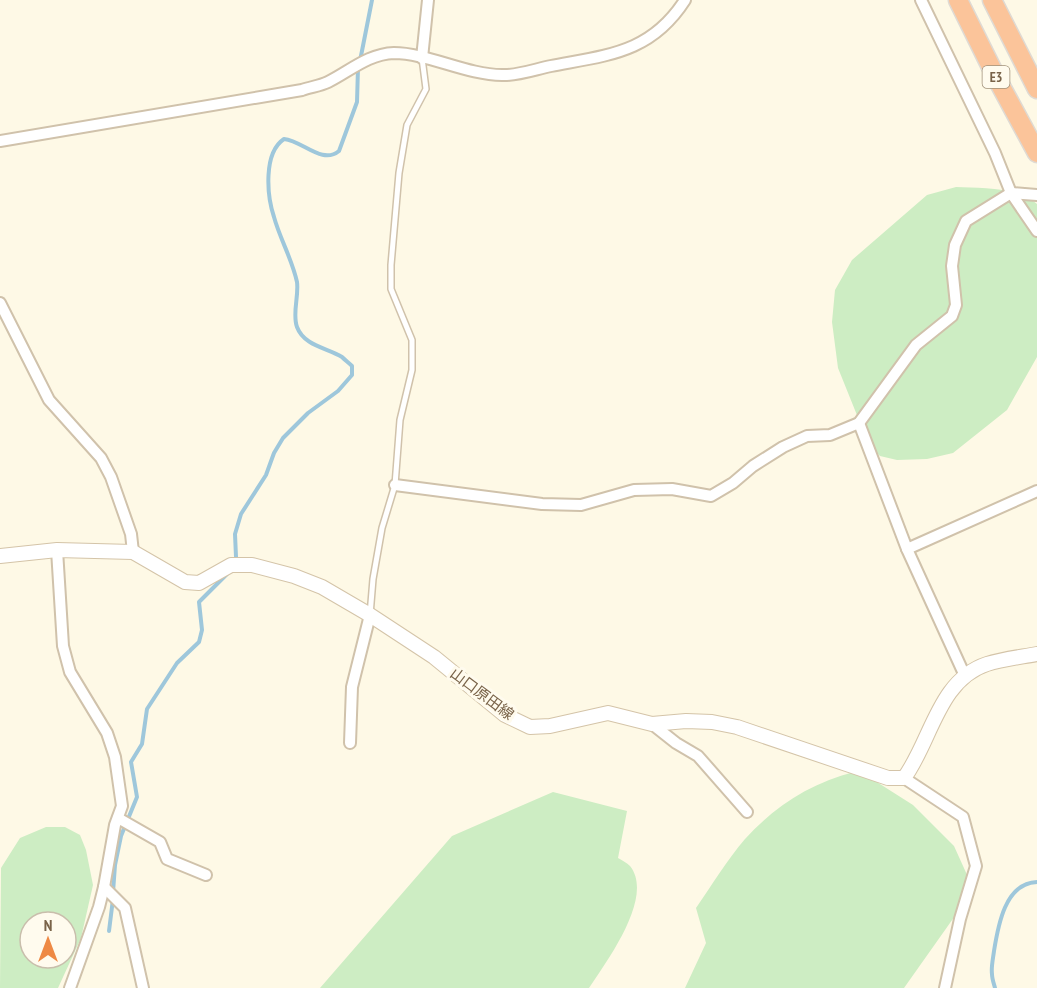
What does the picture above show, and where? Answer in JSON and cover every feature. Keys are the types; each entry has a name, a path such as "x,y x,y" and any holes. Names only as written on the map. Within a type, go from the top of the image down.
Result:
{"highway":[{"name":"E3","path":"958,0 997,80 1037,153"},
{"name":"E3","path":"993,0 1037,89"}],"main road":[{"name":"山口原田線","path":"0,556 57,550 134,552 185,582 199,583 231,565 252,565 294,576 322,587 434,657 506,715 530,726 550,726 608,713 652,724 686,721 720,724 746,730 888,778 904,778"},
{"path":"904,778 913,766 947,695 964,676 985,665 1037,654"}],"street":[{"path":"422,58 428,0"},
{"path":"0,141 302,90 327,82 369,59 394,53 503,76 604,56 634,47 651,37 675,15 685,0"},
{"path":"921,0 995,153 1011,193 1037,231"},
{"path":"395,485 542,504 581,505 634,490 672,489 711,496 783,447 807,436 830,435 858,423 916,345 952,316 956,305 952,266 955,245 966,221 1011,193 1037,195"},
{"path":"0,305 49,400 101,458 111,477 131,534 134,552"},
{"path":"858,423 907,549 964,676"},
{"path":"907,549 1037,490"},
{"path":"57,550 63,646 70,672 107,733 115,757 122,806 104,887 70,988"},
{"path":"350,743 352,687 370,615"},
{"path":"652,724 676,743 698,756 747,812"},
{"path":"904,778 963,817 976,866 960,919 945,988"},
{"path":"118,818 160,842 167,859 206,875"},
{"path":"104,887 125,908 143,988"}],"lane":[{"path":"370,615 373,579 382,528 395,485 400,420 412,370 412,340 391,289 391,265 399,173 407,125 426,89 422,58"}],"green space":[{"path":"956,187 1010,191 1029,198 1037,204 1037,357 1007,410 953,453 927,459 897,460 880,456 869,445 838,368 832,322 835,290 852,260 927,195"},
{"path":"861,772 913,805 954,846 968,877 962,906 904,988 685,988 706,943 696,908 738,847 781,806 823,782"},
{"path":"553,792 627,811 618,858 630,866 636,879 637,894 625,929 589,988 320,988 452,836"},
{"path":"46,827 65,827 80,835 86,850 93,885 78,945 78,910 18,910 18,970 66,970 58,988 0,988 1,868 20,838"}],"waterway":[{"path":"360,61 372,0"},
{"path":"234,562 236,557 235,534 241,514 266,475 274,453 283,438 308,413 338,391 352,375 352,366 342,357 311,342 300,333 297,327 295,316 297,282 272,208 268,175 273,154 284,139 319,154 333,155 339,151 357,102 358,68"},
{"path":"113,892 115,865 121,836 137,797 131,762 142,744 147,709 177,663 199,642 202,630 199,602 227,574"},
{"path":"995,988 992,963 1001,918 1010,898 1017,890 1026,884 1037,882"},
{"path":"109,931 113,899"}]}
